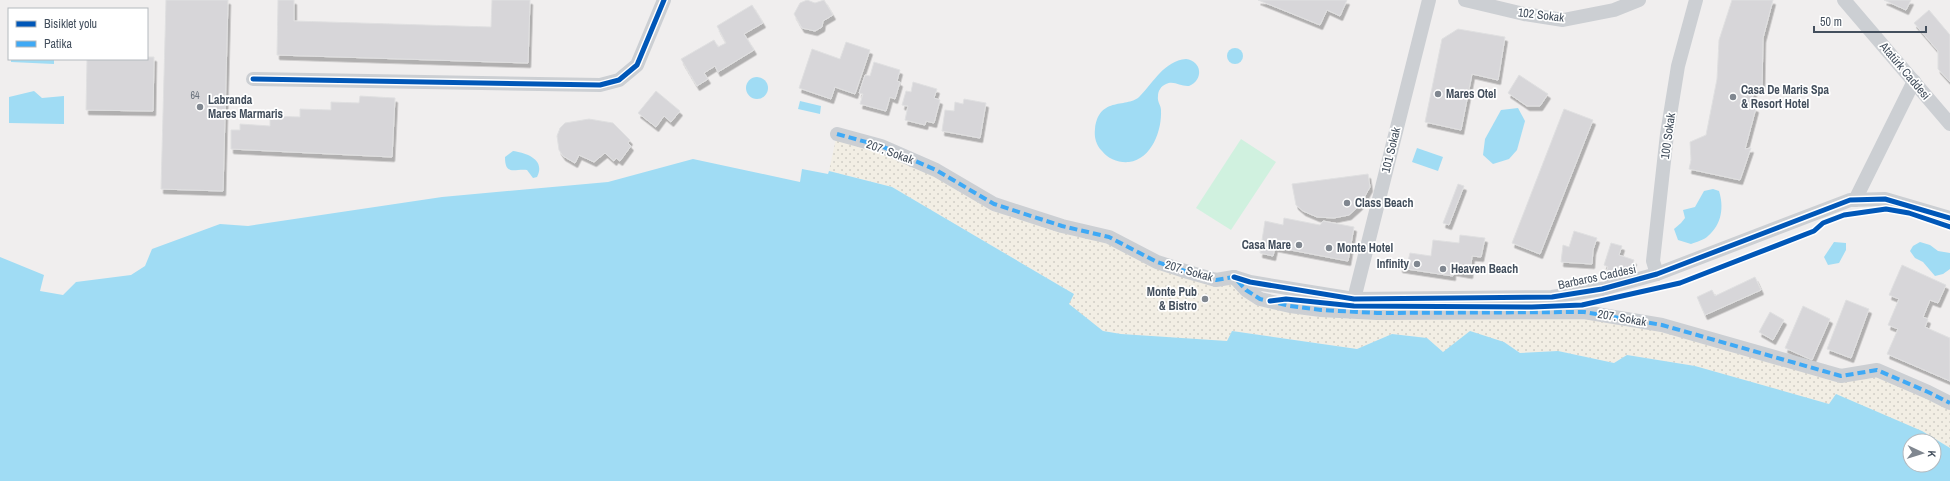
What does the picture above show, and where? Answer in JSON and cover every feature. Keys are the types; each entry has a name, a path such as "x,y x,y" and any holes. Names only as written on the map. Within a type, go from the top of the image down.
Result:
{"street":[{"path":"253,79 600,85 619,80 637,65 664,0"},
{"name":"101 Sokak","path":"1354,300 1429,0"},
{"name":"102 Sokak","path":"1465,0 1524,14 1563,20 1614,10 1639,0"},
{"name":"100 Sokak","path":"1657,274 1653,261 1667,134 1678,66 1696,0"},
{"name":"Atatürk Caddesi","path":"1847,1 1949,122"},
{"path":"1855,200 1914,81"},
{"name":"207. Sokak","path":"837,134 881,146 936,170 994,204 1062,226 1109,237 1157,262 1188,272 1216,280 1234,277 1246,290 1260,299 1290,306 1321,310 1377,313 1584,312 1662,325 1841,376 1877,370 1950,403"},
{"name":"Barbaros Caddesi","path":"1234,277 1250,282 1354,300 1552,297 1602,289 1657,274 1850,200 1884,199 1950,218"}],"sand":[{"path":"837,134 881,146 994,204 1062,226 1157,262 1234,277 1246,290 1290,306 1584,312 1841,376 1877,370 1950,403 1950,448 1942,443 1942,433 1924,433 1695,366 1627,355 1614,363 1558,351 1520,353 1504,342 1443,352 1427,338 1392,334 1357,349 1232,331 1227,342 1121,334 1103,331 1068,304 1074,294 892,187 829,171"}],"green space":[{"path":"1241,139 1276,162 1231,230 1196,208"}],"water":[{"path":"1232,48 1238,48 1243,53 1241,62 1238,64 1232,64 1227,59 1227,53"},
{"path":"1186,59 1191,60 1198,67 1199,75 1197,80 1189,86 1169,83 1160,89 1158,98 1161,110 1160,126 1154,142 1149,150 1137,160 1129,162 1118,161 1104,154 1098,146 1095,135 1098,118 1102,111 1114,105 1135,100 1165,68 1178,61"},
{"path":"11,60 54,60 54,64 11,62"},
{"path":"757,77 765,80 768,88 765,96 757,99 749,96 746,88 749,80"},
{"path":"34,91 42,98 64,96 64,124 9,123 9,97"},
{"path":"800,101 821,106 820,114 798,109"},
{"path":"1518,108 1525,121 1517,150 1509,159 1493,164 1483,155 1485,139 1501,110"},
{"path":"1417,148 1443,157 1438,171 1412,162"},
{"path":"513,151 529,155 537,161 539,171 537,177 533,178 527,170 512,170 507,167 505,157"},
{"path":"693,159 800,182 802,169 828,174 829,171 892,187 1074,294 1069,304 1103,331 1121,334 1227,341 1232,331 1357,349 1392,334 1427,338 1443,352 1470,331 1504,342 1520,353 1558,351 1614,363 1627,355 1695,366 1829,404 1836,394 1922,431 1925,433 1902,433 1902,473 1942,473 1942,443 1950,448 1950,481 0,481 0,257 44,275 40,291 63,295 76,282 131,275 145,266 152,249 220,224 248,226 442,197 608,182"},
{"path":"1713,189 1719,191 1721,197 1721,215 1713,231 1702,240 1691,244 1678,240 1674,229 1685,218 1683,210 1695,207 1704,191"},
{"path":"1834,242 1846,243 1846,250 1839,263 1828,265 1824,257"},
{"path":"1920,242 1930,245 1938,251 1950,253 1950,269 1943,274 1935,276 1923,262 1915,258 1910,251 1913,246"}],"building":[{"path":"166,0 228,0 223,191 161,189"},
{"path":"278,0 294,0 294,21 491,27 492,0 530,0 528,63 277,55"},
{"path":"807,0 815,3 824,0 833,15 823,21 822,27 815,31 802,28 794,14 800,3"},
{"path":"1258,0 1347,0 1340,16 1327,10 1320,25"},
{"name":"Casa De Maris Spa & Resort Hotel","path":"1732,0 1773,0 1763,38 1762,88 1755,88 1750,106 1756,108 1745,149 1751,148 1740,180 1689,169 1691,160 1690,142 1706,135 1717,79 1719,40"},
{"path":"1884,0 1911,0 1906,10"},
{"path":"752,5 763,23 744,34 754,50 718,72 715,66 704,73 708,79 697,86 681,59 714,40 718,47 726,43 717,26"},
{"path":"1929,10 1950,35 1950,82 1938,69 1938,51 1914,23"},
{"path":"1458,29 1505,37 1498,80 1472,74 1461,130 1425,122 1442,39"},
{"path":"846,42 870,50 855,94 835,87 831,99 799,88 812,49 840,59"},
{"path":"148,57 154,57 153,111 86,110 87,60 148,60"},
{"path":"874,62 900,70 897,81 900,82 895,99 890,97 886,111 860,104 863,94 859,93 865,75 870,76"},
{"path":"1519,75 1548,94 1540,106 1527,106 1508,93"},
{"path":"913,82 937,89 934,98 940,100 934,123 926,121 925,125 905,120 908,106 902,105 906,91 911,92"},
{"path":"656,91 680,111 671,122 664,116 656,127 638,113"},
{"path":"360,96 395,98 392,157 231,149 231,130 240,130 240,124 270,126 270,116 300,117 300,109 331,110 331,102 359,103"},
{"path":"964,99 986,103 980,138 942,131 945,110 954,111 955,102 963,104"},
{"path":"1564,109 1593,120 1540,254 1512,243"},
{"path":"589,119 613,123 630,140 628,143 631,146 620,161 616,158 614,161 605,153 594,162 579,155 575,163 563,156 559,150 557,136 560,128 565,123"},
{"path":"1368,174 1370,187 1360,205 1349,215 1334,218 1317,217 1303,211 1296,205 1292,184"},
{"path":"1458,184 1464,186 1449,225 1443,223"},
{"path":"1284,218 1320,225 1323,221 1354,227 1348,261 1275,247 1273,256 1260,253 1265,221 1283,225"},
{"path":"1574,231 1597,238 1593,250 1592,264 1561,262 1563,245 1569,247"},
{"path":"1460,235 1485,238 1481,257 1472,256 1470,274 1453,271 1453,276 1400,268 1401,260 1408,261 1410,253 1431,256 1433,240 1459,243"},
{"path":"1611,243 1622,246 1619,255 1634,260 1628,279 1618,276 1616,283 1604,279 1608,267 1604,265"},
{"path":"1902,265 1946,285 1938,303 1930,300 1923,317 1928,319 1925,327 1950,338 1950,381 1887,354 1898,329 1888,325 1899,299 1889,295"},
{"path":"1755,277 1761,290 1705,315 1697,297 1712,290 1715,296"},
{"path":"1846,300 1869,309 1851,358 1827,349"},
{"path":"1803,306 1830,319 1812,360 1785,348"},
{"path":"1770,312 1784,320 1773,340 1759,332"}],"marked path":[{"path":"837,134 881,146 936,170 994,204 1062,226 1109,237 1157,262 1188,272 1216,280 1234,277 1246,290 1260,299 1290,306 1321,310 1377,313 1584,312 1662,325 1841,376 1877,370 1950,403"}],"cycle path":[{"path":"253,79 600,85 619,80 637,65 664,0"},
{"path":"1234,277 1250,282 1354,299 1552,297 1602,289 1657,274 1850,200 1885,199 1950,218"},
{"path":"1270,301 1286,299 1354,306 1532,307 1582,305 1680,283 1814,231 1823,223 1844,215 1886,209 1909,213 1950,227"}],"place":[{"name":"Mares Otel","path":"1438,94"},
{"name":"Casa De Maris Spa & Resort Hotel","path":"1733,97"},
{"name":"Labranda Mares Marmaris","path":"200,107"},
{"name":"Class Beach","path":"1347,203"},
{"name":"Casa Mare","path":"1299,245"},
{"name":"Monte Hotel","path":"1329,248"},
{"name":"Infinity","path":"1417,264"},
{"name":"Heaven Beach","path":"1443,269"},
{"name":"Monte Pub & Bistro","path":"1205,299"}]}
